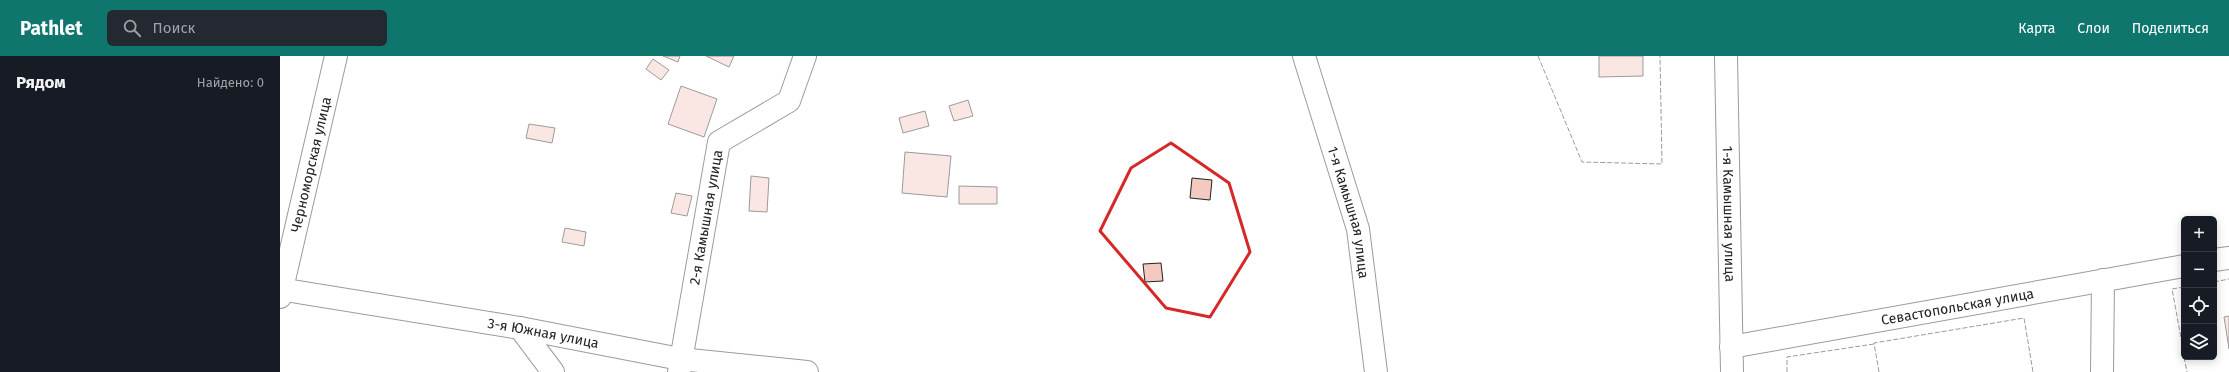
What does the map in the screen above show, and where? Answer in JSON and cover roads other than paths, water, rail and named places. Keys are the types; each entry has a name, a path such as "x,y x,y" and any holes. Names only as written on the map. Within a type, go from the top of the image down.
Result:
{"street":[{"name":"Черноморская улица","path":"280,291 336,56"},
{"name":"2-я Камышная улица","path":"680,365 720,142 789,101 805,56"},
{"name":"1-я Камышная улица","path":"1304,56 1358,229 1376,372"},
{"name":"1-я Камышная улица","path":"1726,56 1732,372"},
{"path":"2217,260 2229,258"},
{"name":"Севастопольская улица","path":"1731,347 2181,267"},
{"path":"2102,372 2103,280"},
{"name":"3-я Южная улица","path":"280,291 520,328 680,365 807,372"},
{"path":"520,328 553,372"}]}
